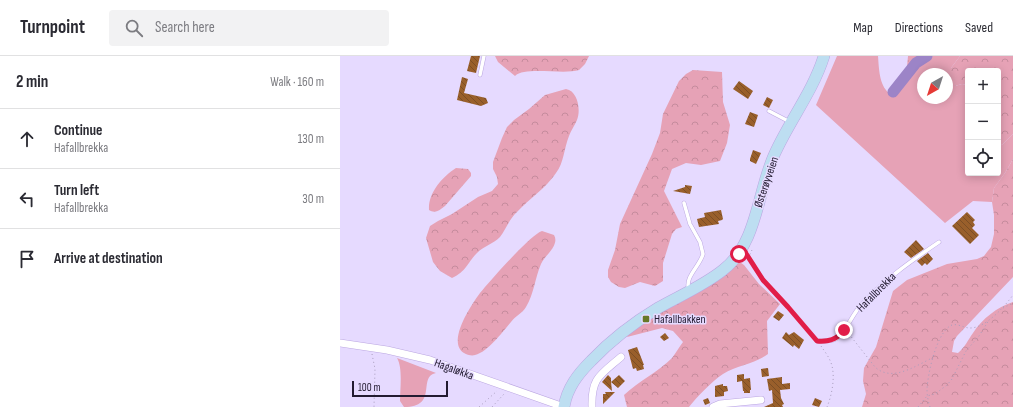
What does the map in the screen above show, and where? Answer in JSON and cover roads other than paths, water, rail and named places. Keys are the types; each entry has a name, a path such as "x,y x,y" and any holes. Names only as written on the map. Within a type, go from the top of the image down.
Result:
{"main road":[{"name":"Østerøyveien","path":"564,407 570,388 576,378 604,348 636,322 724,270 744,254 772,160 809,92 824,56"}],"street":[{"name":"Hagaløkka","path":"340,343 387,350 430,360 564,407"},
{"path":"592,407 592,392 594,385 604,372 621,358"},
{"path":"713,407 720,404 761,400"}],"lane":[{"path":"480,75 484,56"},
{"path":"769,111 792,123"},
{"path":"684,203 690,224 700,242 703,254 689,279 689,291"},
{"name":"Hafallbrekka","path":"817,341 834,340 840,336 859,307 890,276 939,242"}],"waterway":[{"path":"893,92 916,63 927,56"}],"place":[{"name":"Hafallbakken","path":"646,319"}]}
